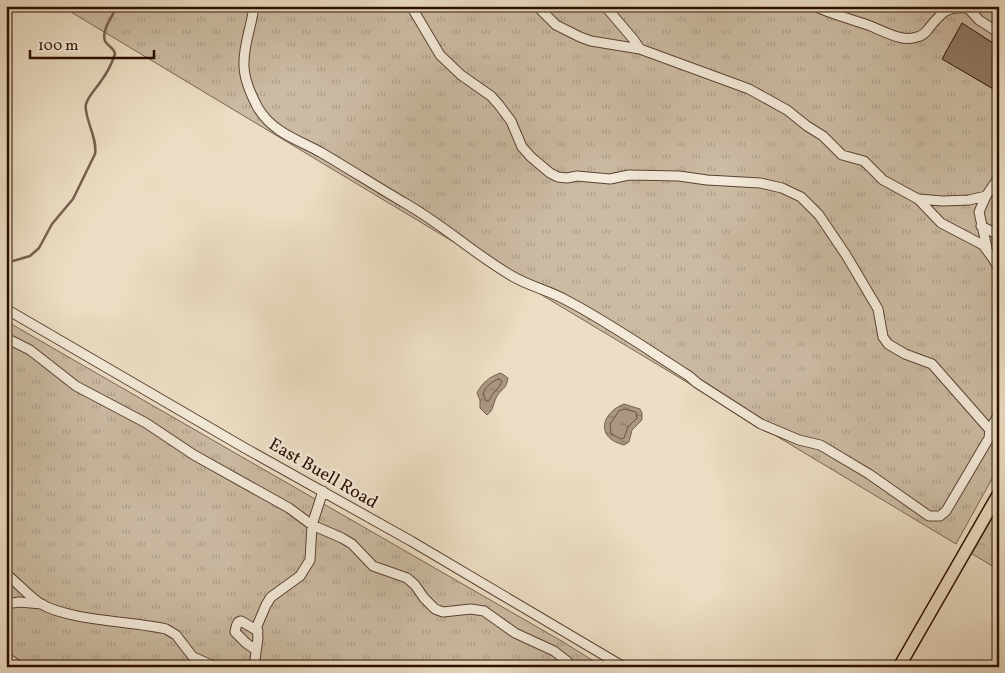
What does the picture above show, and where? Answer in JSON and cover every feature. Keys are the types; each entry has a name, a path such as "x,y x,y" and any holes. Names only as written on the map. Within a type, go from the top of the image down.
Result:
{"main road":[{"path":"899,667 999,492"}],"street":[{"path":"254,6 245,53 244,69 248,84 259,109 270,124 286,136 320,152 403,202 512,276 562,298 595,317 761,424 798,440 820,445 869,474 929,516 940,516 946,510 989,438 990,430 999,413"},
{"path":"411,6 440,55 461,75 491,96 511,121 522,147 550,173 558,177 577,176 610,179 629,175 679,176 707,180 760,183 782,188 801,197 819,215 878,309 882,337 888,344 905,354 932,364 990,430"},
{"path":"537,6 556,25 580,37 591,41 640,49 749,89 787,110 801,122 823,136 842,155 864,161 883,180 918,199 941,223 977,241 988,251"},
{"path":"605,6 640,49"},
{"path":"814,6 840,17 910,39 923,35 947,10 954,7 969,7 979,20 999,33"},
{"path":"999,177 986,196 979,212 988,251 999,269"},
{"path":"918,199 943,201 969,200 986,196"},
{"path":"981,226 999,235"},
{"name":"East Buell Road","path":"6,309 97,363 419,546 624,667"},
{"path":"6,338 30,350 76,386 146,423 194,454 289,508 312,524 348,541 372,566 398,574 411,581 424,598 439,611 475,609 484,611 515,634 554,651 567,661 570,667"},
{"path":"254,667 259,620 271,597 300,576 310,560 312,524 323,491"},
{"path":"6,574 42,604"},
{"path":"6,604 19,602 42,604 82,616 166,629 176,635 193,657 216,667"},
{"path":"256,650 235,632 237,624 241,621 258,631"},
{"path":"6,657 20,667"}],"green space":[{"path":"61,6 999,6 999,466 956,544"},
{"path":"6,321 565,643 603,667 6,667"},
{"path":"999,499 999,570 969,552"}],"water":[{"path":"501,373 508,378 507,382 487,415 480,408 480,400 477,393 487,380"},
{"path":"624,404 640,409 642,420 632,430 629,442 624,445 615,442 609,437 604,425 610,413"}],"building":[{"path":"962,23 999,47 999,84 995,90 942,59"}],"waterway":[{"path":"6,263 30,256 39,248 52,224 73,199 95,154 86,104 107,71 115,54 106,43 104,37 108,23 118,6"}]}
